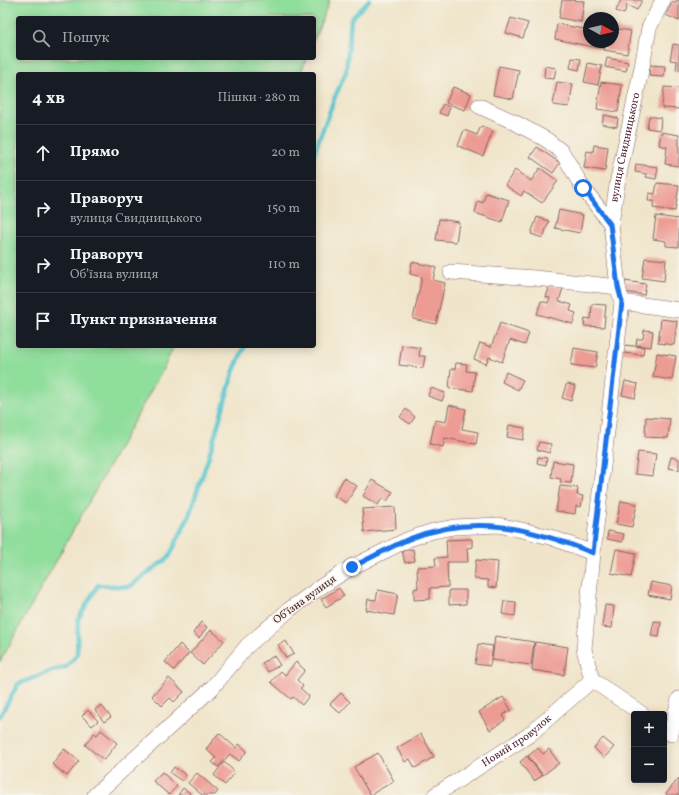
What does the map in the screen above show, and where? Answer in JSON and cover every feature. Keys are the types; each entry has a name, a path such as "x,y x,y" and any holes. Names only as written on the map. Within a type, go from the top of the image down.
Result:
{"street":[{"name":"вулиця Свидницького","path":"592,680 584,649 593,553 622,302 618,287 610,224 649,28 663,0"},
{"path":"479,106 514,122 547,140 562,152 583,188 610,224"},
{"path":"451,272 535,278 618,287"},
{"path":"622,302 679,310"},
{"name":"Обʼїзна вулиця","path":"96,795 212,688 247,646 290,609 352,567 409,539 433,531 454,527 498,525 550,537 593,553"},
{"path":"592,680 638,711"},
{"name":"Новий провулок","path":"435,795 530,735 592,680"},
{"path":"671,734 679,699"}],"green space":[{"path":"0,0 330,0 316,35 316,16 16,16 16,60 306,60 301,72 16,72 16,348 173,348 164,367 0,662"}],"building":[{"path":"562,0 584,1 581,22 559,18"},
{"path":"621,0 642,0 637,10 627,5 624,14 616,11"},
{"path":"677,0 679,0 679,21 666,15 673,1 676,3"},
{"path":"511,18 528,23 523,38 506,33"},
{"path":"557,24 583,29 583,45 555,39"},
{"path":"619,29 631,31 627,54 604,50 604,48 619,48"},
{"path":"673,44 679,45 679,71 676,70 677,61 670,60"},
{"path":"572,58 581,59 579,70 570,68"},
{"path":"607,58 628,62 626,71 605,67"},
{"path":"588,63 602,66 598,85 584,82"},
{"path":"650,65 665,66 664,77 649,76"},
{"path":"499,66 519,70 513,99 493,95"},
{"path":"545,66 556,68 554,79 544,78"},
{"path":"557,82 573,84 569,107 553,105"},
{"path":"601,82 622,85 618,112 597,109"},
{"path":"453,87 471,94 465,110 446,103"},
{"path":"664,87 679,88 679,109 662,108"},
{"path":"443,104 450,107 447,116 439,113"},
{"path":"604,115 618,118 617,127 602,124"},
{"path":"649,116 661,118 660,130 647,128"},
{"path":"481,126 493,131 483,156 458,146 464,130 477,135"},
{"path":"661,132 679,135 679,166 665,164 667,147 659,145"},
{"path":"594,145 608,147 605,171 584,168 587,151 593,152"},
{"path":"537,147 560,163 553,173 530,157"},
{"path":"636,164 658,167 656,179 646,177 647,174 635,172"},
{"path":"540,168 558,181 542,203 524,191 521,196 505,185 515,170 531,181"},
{"path":"657,183 679,185 675,211 653,208 654,201 648,201 649,193 655,194"},
{"path":"486,193 509,200 502,222 475,213 478,201 483,203"},
{"path":"559,210 583,215 580,233 555,228"},
{"path":"656,216 679,219 679,247 666,246 666,241 653,239"},
{"path":"537,217 549,221 543,238 531,234"},
{"path":"439,219 459,222 456,242 436,240"},
{"path":"645,258 666,260 664,281 642,278"},
{"path":"412,262 436,267 433,280 445,283 436,324 413,319 422,277 410,274"},
{"path":"625,281 646,284 644,295 624,292"},
{"path":"550,285 563,288 559,301 572,305 570,311 576,313 573,324 537,314 541,301 548,303 550,298 546,297"},
{"path":"592,304 606,305 604,327 584,326 585,318 591,319"},
{"path":"661,319 677,321 674,345 658,343"},
{"path":"500,323 529,333 525,345 510,340 502,362 489,357 486,364 474,359 480,343 491,347"},
{"path":"644,330 653,331 651,347 636,345 637,339 643,339"},
{"path":"402,345 420,348 419,356 425,356 423,368 399,365"},
{"path":"623,345 644,347 643,355 623,353"},
{"path":"574,348 598,352 595,368 571,365"},
{"path":"657,353 676,356 672,380 653,377"},
{"path":"456,363 467,364 466,371 475,372 473,391 449,388 451,369 455,369"},
{"path":"506,372 523,380 518,390 502,382"},
{"path":"625,381 638,384 635,398 622,395"},
{"path":"568,384 575,386 571,401 562,398 566,385"},
{"path":"431,388 445,393 442,401 428,396"},
{"path":"449,405 466,409 462,429 478,432 476,444 445,438 443,447 430,444 435,420 446,422"},
{"path":"406,409 415,417 410,424 400,417"},
{"path":"646,417 670,419 668,438 645,437"},
{"path":"509,425 525,428 523,440 507,437"},
{"path":"539,442 551,444 550,453 537,450"},
{"path":"638,452 656,454 653,476 635,474"},
{"path":"538,457 547,458 546,465 537,463"},
{"path":"671,457 679,459 679,470 668,468"},
{"path":"553,461 573,464 571,483 560,482 561,479 551,477"},
{"path":"344,478 357,486 346,503 334,496"},
{"path":"372,480 393,492 387,501 382,498 378,505 363,496"},
{"path":"560,486 578,488 577,495 583,496 581,507 576,506 575,514 556,511"},
{"path":"621,501 637,504 632,527 616,524"},
{"path":"395,507 396,529 364,532 362,509"},
{"path":"608,531 624,534 622,542 607,539"},
{"path":"472,539 472,547 467,548 468,562 447,562 448,587 430,588 430,599 414,600 414,589 418,588 417,567 436,566 435,558 447,557 446,540"},
{"path":"413,549 415,561 405,563 402,551"},
{"path":"616,549 636,553 631,577 611,573"},
{"path":"476,560 498,562 496,588 488,587 488,580 474,579"},
{"path":"651,582 672,586 670,599 648,595"},
{"path":"339,588 344,596 326,607 321,599"},
{"path":"378,590 398,594 394,615 366,610 368,599 376,600"},
{"path":"449,590 466,590 466,604 449,605"},
{"path":"504,601 516,602 515,616 502,614"},
{"path":"605,605 614,606 612,628 602,627"},
{"path":"654,621 661,622 659,637 651,636"},
{"path":"201,622 207,627 199,638 193,633"},
{"path":"211,630 224,641 203,665 190,653"},
{"path":"495,636 534,642 531,665 492,660"},
{"path":"286,641 294,654 286,658 278,645"},
{"path":"535,642 568,647 564,675 532,670"},
{"path":"180,644 189,653 174,670 165,662"},
{"path":"478,644 493,646 490,666 475,664"},
{"path":"274,656 280,665 268,672 262,663"},
{"path":"296,662 305,670 297,680 303,686 300,688 309,696 302,705 293,697 291,699 271,682 281,671 285,675"},
{"path":"169,678 184,692 174,702 170,698 162,706 152,696"},
{"path":"341,693 350,702 340,713 330,704"},
{"path":"503,697 511,710 503,715 505,720 490,730 479,712"},
{"path":"101,705 111,717 104,722 95,710"},
{"path":"88,710 98,721 92,726 82,716"},
{"path":"101,730 117,743 104,760 85,745 94,733 97,735"},
{"path":"219,733 236,748 239,744 247,751 239,761 230,754 218,767 212,762 216,758 206,749"},
{"path":"421,734 434,757 415,768 410,759 405,762 397,748"},
{"path":"603,738 614,747 604,758 594,748"},
{"path":"538,748 543,754 549,749 559,763 543,775 528,756"},
{"path":"64,749 79,761 67,776 52,764"},
{"path":"378,753 394,781 370,795 354,767"},
{"path":"527,756 542,776 534,781 520,762"},
{"path":"224,762 235,772 225,785 214,775"},
{"path":"174,767 186,775 182,781 170,773"},
{"path":"162,772 177,786 169,795 153,781"},
{"path":"197,773 218,791 215,795 202,795 188,783"},
{"path":"679,778 679,795 667,795 666,794"},
{"path":"183,788 190,793 189,795 178,795"}],"waterway":[{"path":"316,148 334,99 346,72 351,19 369,0"},
{"path":"0,716 18,684 66,667 77,655 78,619 98,585 129,587 169,557 188,518 208,459 234,370 244,348"}],"route":[{"path":"352,567 409,539 433,531 478,525 498,525 526,531 550,537 593,553 622,302 618,287 610,224 583,188"}]}
